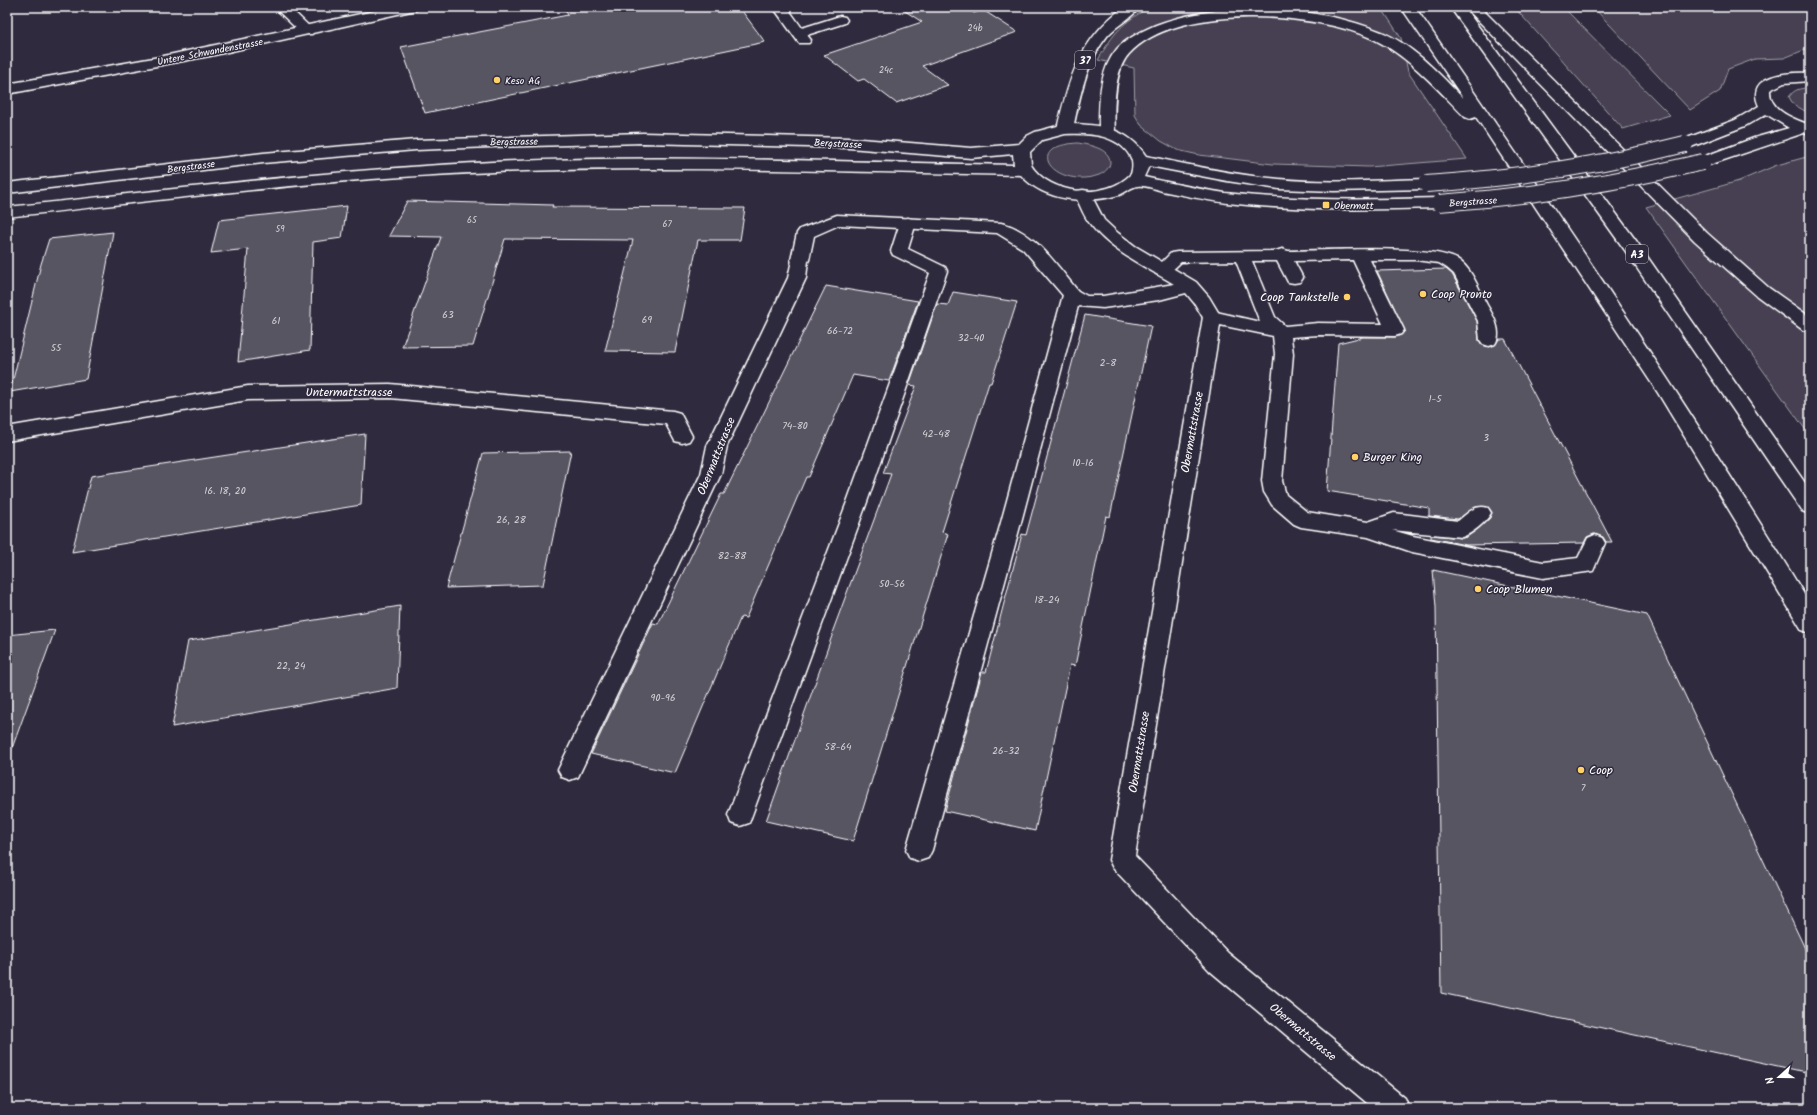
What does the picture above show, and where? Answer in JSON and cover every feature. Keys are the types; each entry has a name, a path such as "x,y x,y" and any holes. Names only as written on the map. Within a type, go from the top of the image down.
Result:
{"main road":[{"name":"Untere Schwandenstrasse","path":"7,89 307,31 411,7"},
{"name":"37","path":"1065,129 1077,80 1087,54 1103,30 1133,7"},
{"path":"1408,7 1504,146 1619,319 1705,453 1810,624"},
{"name":"A3","path":"1457,7 1631,246 1810,506"},
{"path":"1472,7 1701,238 1763,292 1810,326"},
{"path":"1107,133 1106,106 1114,68 1123,50 1135,39 1160,24 1186,15 1214,9 1258,8 1296,11 1334,19 1366,30 1390,42 1418,63 1504,146"},
{"path":"1768,107 1763,99 1762,91 1767,85 1776,80 1788,77 1810,78"},
{"name":"Bergstrasse","path":"1141,160 1235,179 1280,184 1335,186 1426,184 1508,179 1563,172 1631,158 1685,144 1740,123 1768,107 1789,122 1807,129"},
{"path":"1065,129 1093,130 1107,133 1130,145 1141,160 1140,171 1134,180 1122,189 1103,194 1083,195 1064,193 1046,188 1033,180 1024,170 1020,159 1023,148 1033,139 1047,133 1065,129"},
{"name":"Bergstrasse","path":"1134,180 1237,199 1279,202 1364,205 1486,200 1560,192 1635,178 1703,162 1760,141 1807,129"},
{"name":"Bergstrasse","path":"7,188 263,158 416,145 491,142 643,138 775,140 971,153 1023,148"},
{"name":"Bergstrasse","path":"7,212 323,178 492,167 620,163 1024,170"},
{"path":"1083,195 1097,222 1112,237 1162,270 1190,286 1203,301 1212,317"},
{"name":"Obermattstrasse","path":"800,260 806,233 837,220 1001,228 1029,245 1072,296"},
{"path":"1072,296 1083,302 1102,302 1159,294 1190,286"},
{"name":"Untermattstrasse","path":"7,434 248,393 390,391 673,418 682,436"}],"lane":[{"path":"281,7 307,31"},
{"path":"780,7 801,36 840,20"},
{"path":"740,816 857,502 939,271 899,251 908,223"},
{"path":"1162,270 1177,257 1282,254 1428,256 1443,259 1453,264 1461,272 1487,321 1489,340"},
{"path":"1282,254 1294,278"},
{"path":"1212,317 1232,323 1281,332 1316,324 1395,330 1359,255"},
{"path":"1242,256 1267,320 1281,332 1284,354 1272,481 1274,492 1288,510 1301,519 1369,530 1412,544 1543,570 1586,565 1595,543"},
{"name":"Obermattstrasse","path":"570,770 711,474 717,446 797,278 800,260"},
{"path":"919,850 1010,526 1072,296"},
{"name":"Obermattstrasse","path":"1212,317 1122,860 1219,962 1395,1108"},
{"path":"1369,530 1394,521 1432,527 1462,529 1481,512"}],"shaded area":[{"path":"1150,7 1381,7 1401,38 1408,72 1467,159 1369,167 1273,164 1199,155 1177,150 1161,141 1141,125 1135,115 1134,68 1098,60 1114,35 1125,23"},
{"path":"1514,7 1563,7 1670,115 1623,129"},
{"path":"1593,7 1810,7 1810,42 1804,50 1784,58 1755,59 1728,69 1720,91 1690,110"},
{"path":"1804,88 1810,88 1810,114 1793,104 1789,97 1793,92"},
{"path":"1078,143 1098,148 1106,153 1110,162 1109,166 1103,173 1084,178 1070,177 1058,172 1051,166 1048,158 1050,151 1060,146"},
{"path":"1810,156 1810,436 1646,207 1739,181 1777,165"}],"building":[{"name":"Keso AG","path":"564,7 739,7 765,42 425,113 401,47 568,15"},
{"path":"899,7 966,7 974,13 983,10 1017,32 922,66 948,85 896,103 864,79 858,81 824,55 922,22"},
{"path":"407,201 553,205 552,207 745,208 740,240 698,240 675,352 605,351 633,240 505,239 473,346 402,347 441,237 389,236"},
{"path":"347,206 342,238 313,242 310,350 238,362 248,249 211,253 219,220"},
{"path":"113,232 86,379 10,392 41,264 49,239"},
{"path":"1446,269 1452,274 1477,321 1479,340 1482,345 1489,347 1495,345 1499,339 1505,339 1612,542 1606,542 1603,537 1594,534 1587,537 1584,543 1466,545 1431,538 1431,535 1462,538 1467,537 1490,518 1492,512 1488,507 1475,507 1458,519 1429,516 1429,508 1327,491 1338,343 1363,337 1395,337 1401,335 1405,331 1377,271"},
{"path":"826,286 918,301 889,381 853,375 809,477 806,477 746,618 741,617 675,773 591,754 653,623 658,624 721,494 724,494"},
{"path":"953,292 1017,302 991,383 989,383 942,532 948,534 853,841 766,821 832,633 891,474 883,473 916,386 909,385 937,304 948,305"},
{"path":"1085,315 1151,326 1110,517 1106,516 1075,666 1070,665 1035,831 945,811 982,672 986,672 1022,534 1026,535"},
{"path":"365,434 361,505 72,552 91,476"},
{"path":"571,451 543,585 446,588 483,453"},
{"path":"1433,570 1647,615 1810,959 1810,1073 1441,993 1436,607"},
{"path":"400,606 397,688 172,727 188,641"},
{"path":"55,630 11,751 7,751 7,635"}],"place":[{"name":"Keso AG","path":"497,80"},
{"name":"Obermatt","path":"1326,205"},
{"name":"Coop Pronto","path":"1423,294"},
{"name":"Coop Tankstelle","path":"1347,297"},
{"name":"Burger King","path":"1355,457"},
{"name":"Coop Blumen","path":"1478,589"},
{"name":"Coop","path":"1581,770"}]}
